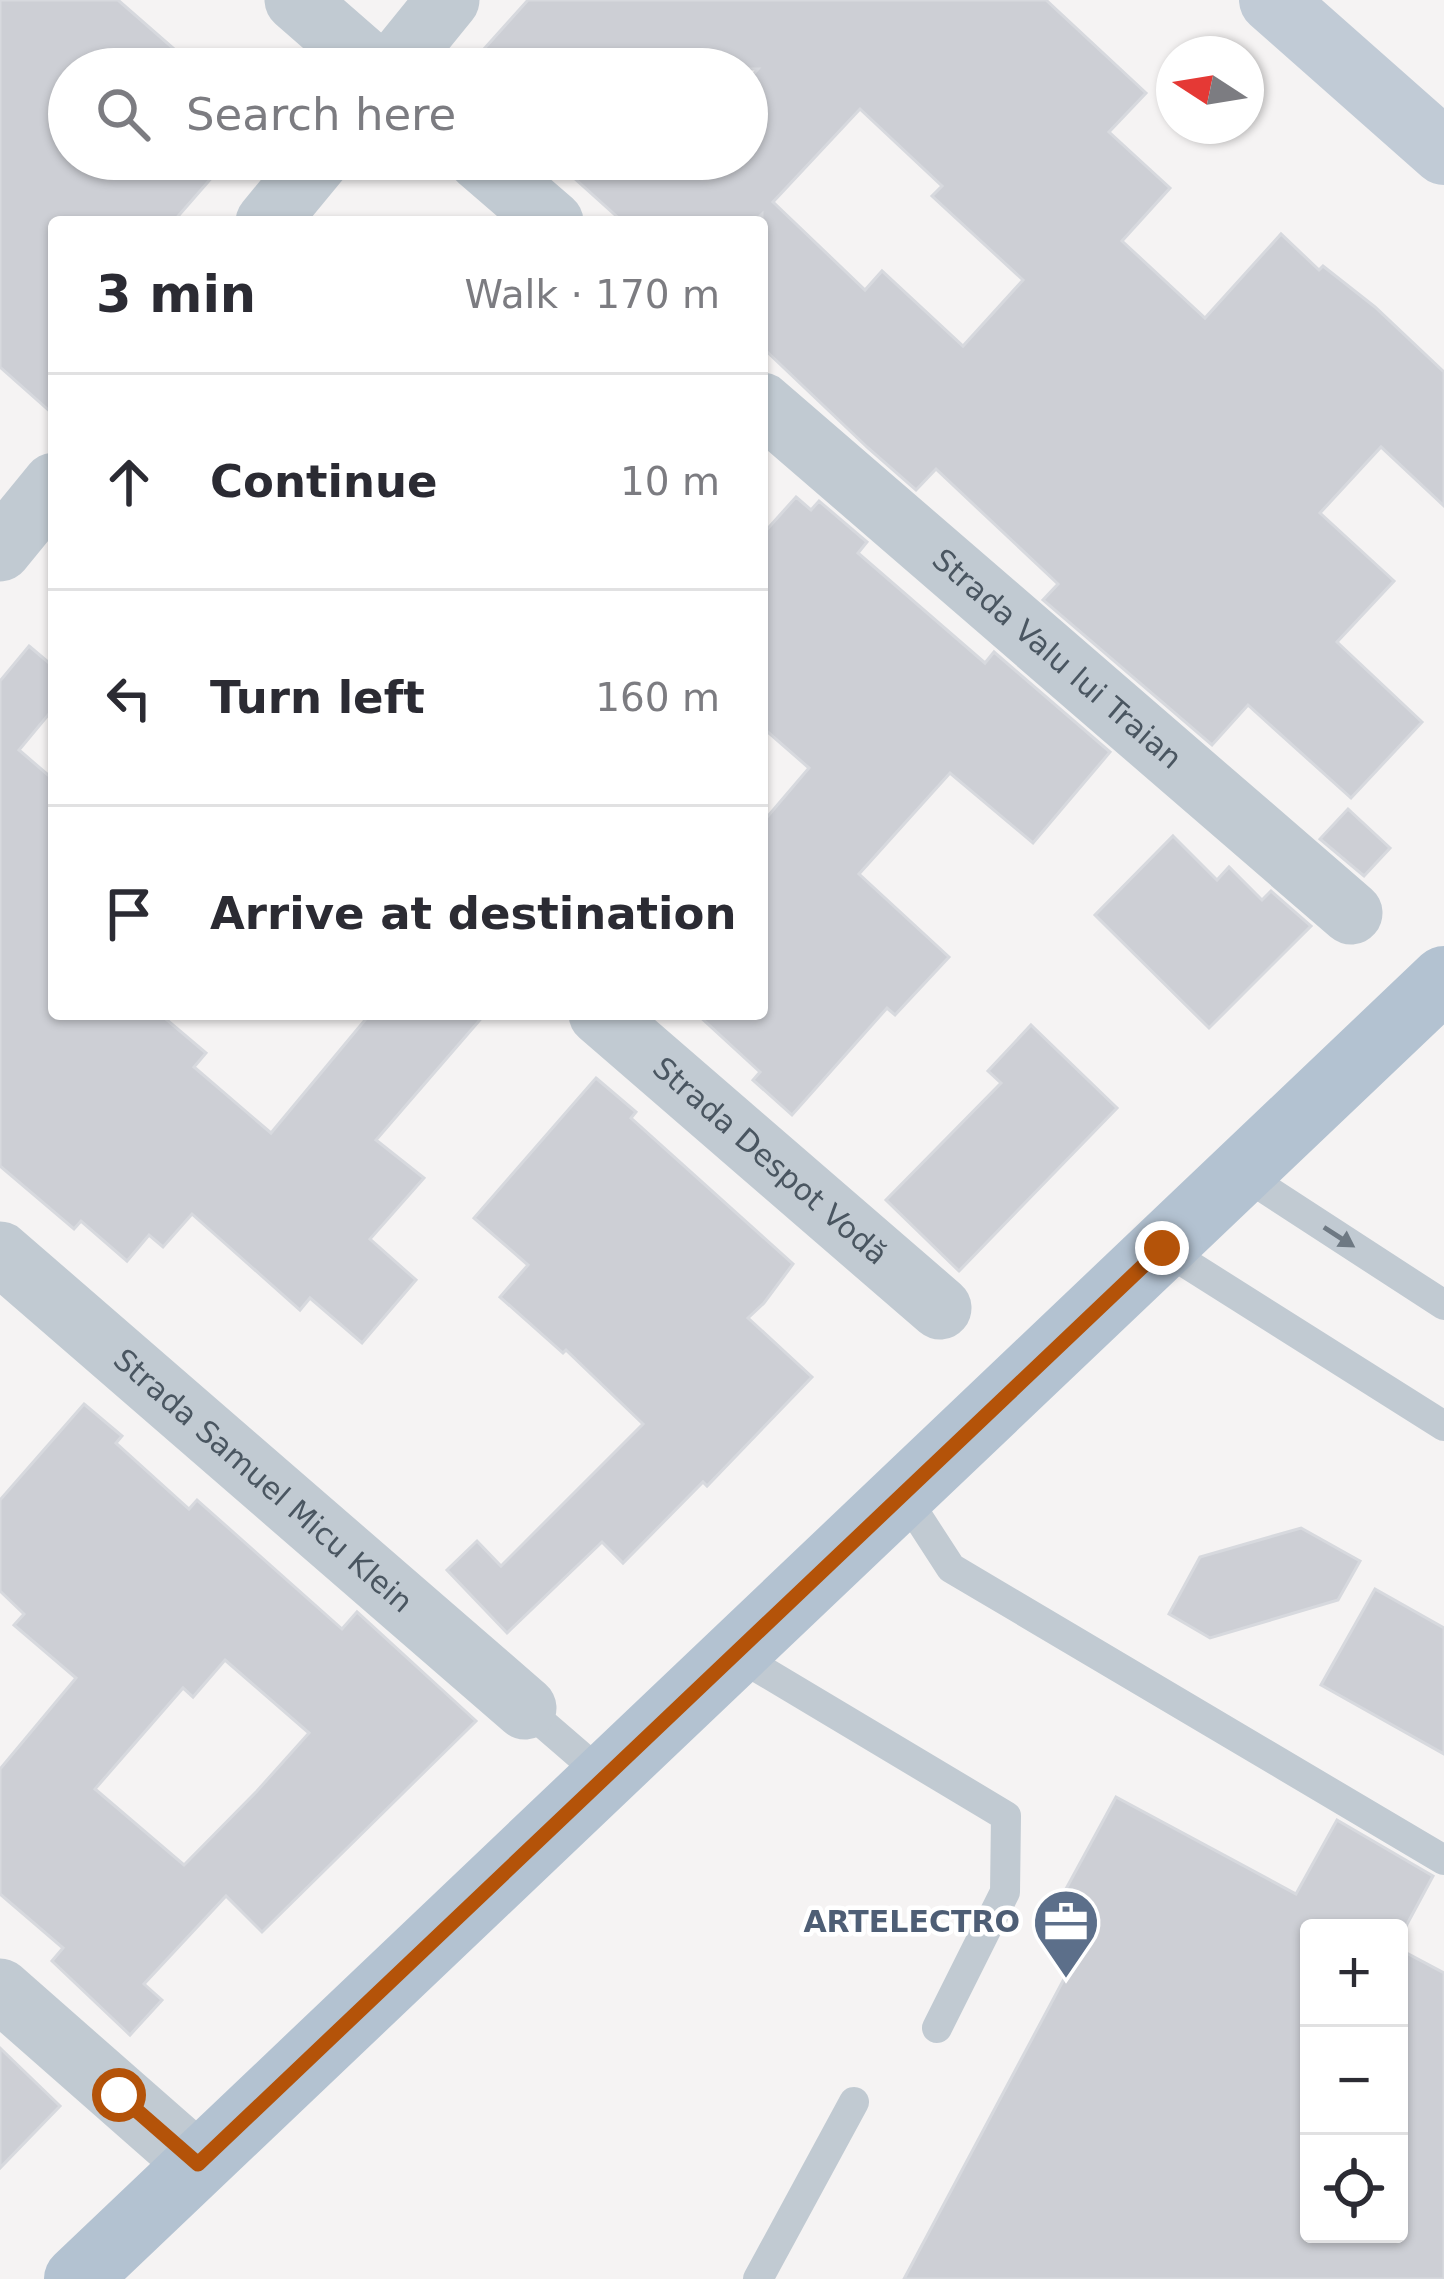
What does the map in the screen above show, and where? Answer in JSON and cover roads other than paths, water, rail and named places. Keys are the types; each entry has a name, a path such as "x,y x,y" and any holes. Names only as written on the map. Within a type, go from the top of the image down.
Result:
{"main road":[{"path":"1272,0 1444,152"},
{"path":"77,2279 1444,979"}],"street":[{"path":"296,0 351,48"},
{"path":"409,48 448,0"},
{"path":"272,216 302,180"},
{"path":"503,180 545,216"},
{"name":"Strada Valu lui Traian","path":"768,409 1351,914"},
{"name":"Strada Despot Vodă","path":"607,1020 940,1308"},
{"name":"Strada Samuel Micu Klein","path":"0,1253 525,1708"},
{"path":"0,1990 198,2164"}],"lane":[{"path":"1240,1173 1444,1305"},
{"path":"1162,1248 1444,1426"},
{"path":"903,1494 951,1568 1444,1860"},
{"path":"735,1654 1006,1816 1005,1892 937,2028"},
{"path":"525,1708 605,1778"},
{"path":"758,2279 854,2102"}],"place":[{"name":"ARTELECTRO","path":"1066,1981"}]}
